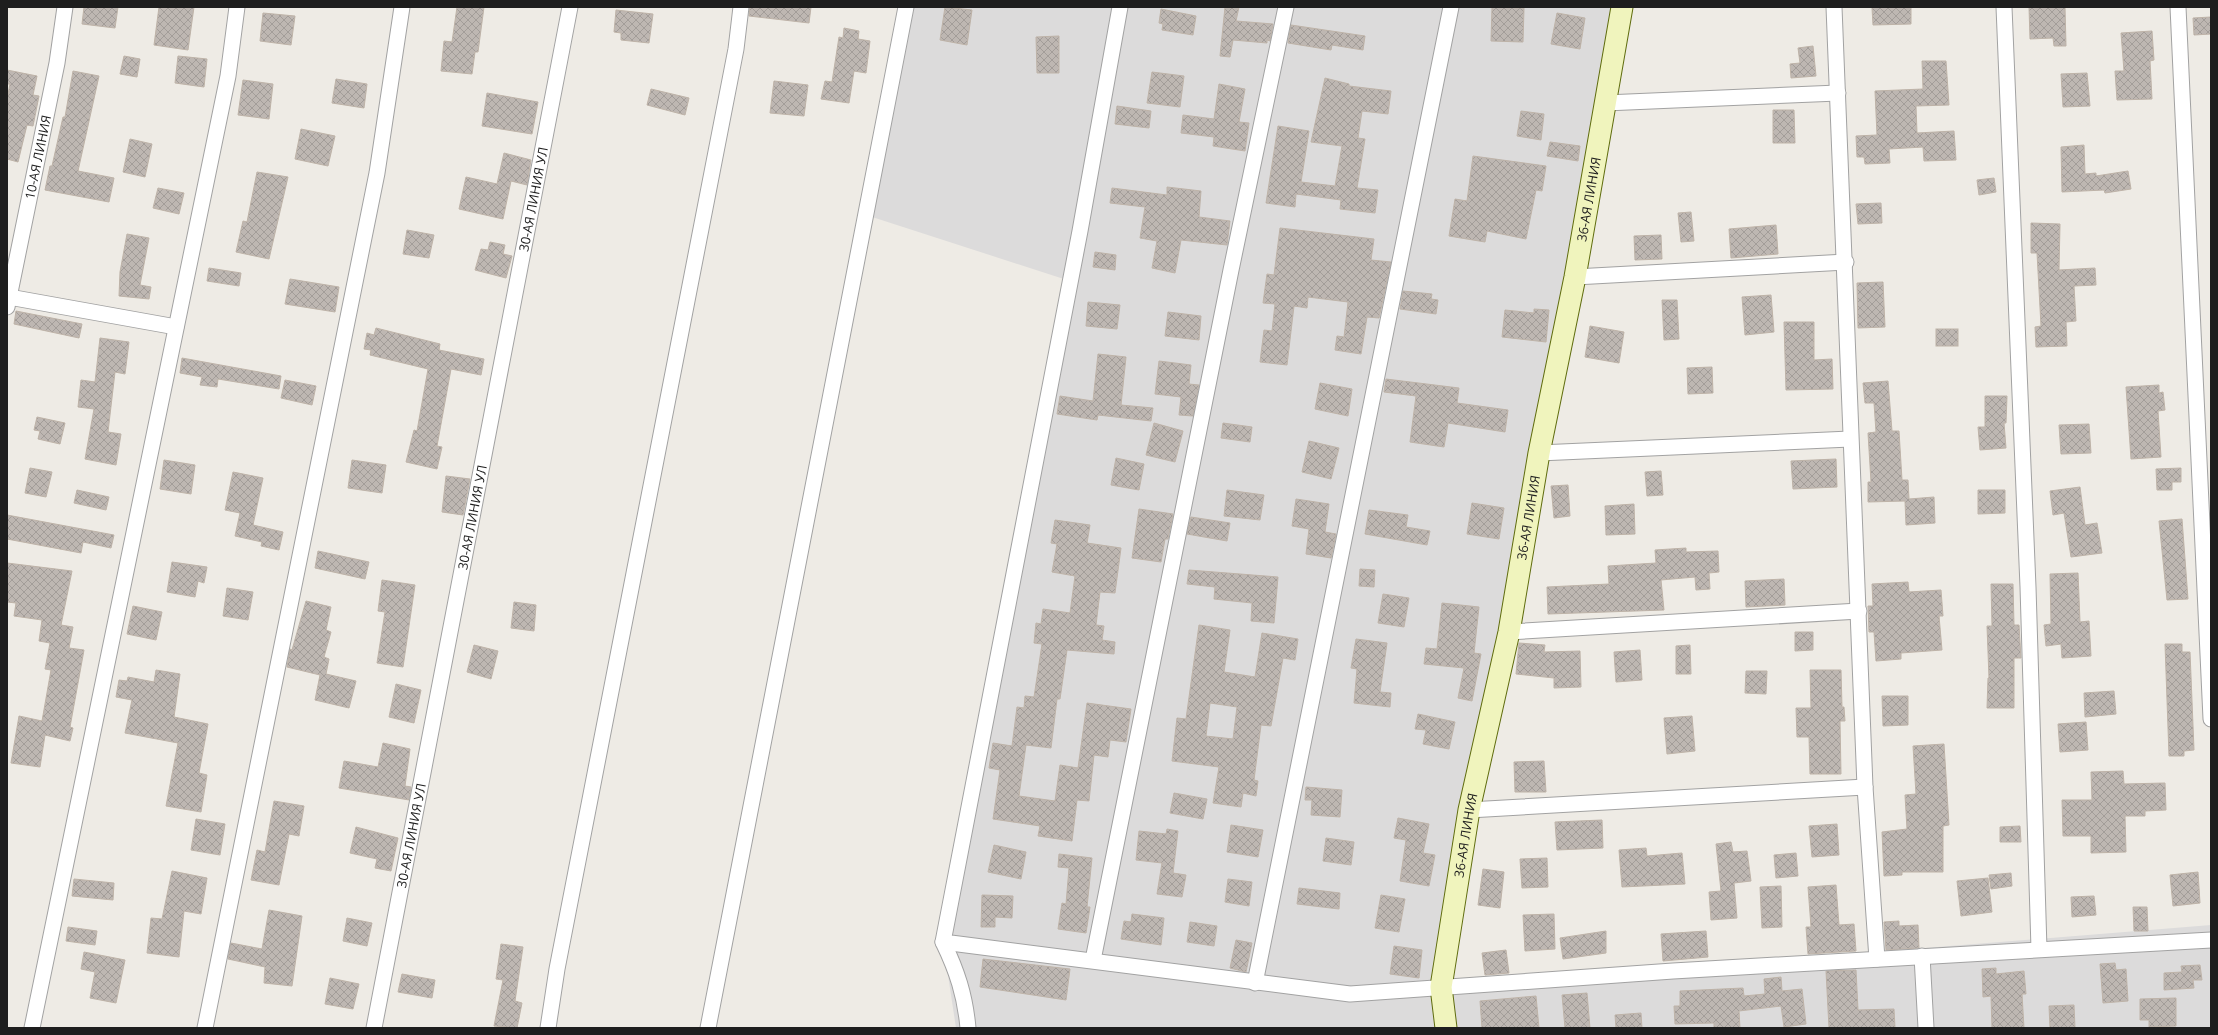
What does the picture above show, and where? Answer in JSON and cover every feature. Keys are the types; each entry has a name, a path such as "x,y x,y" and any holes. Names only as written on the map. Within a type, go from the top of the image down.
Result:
{"street":[{"name":"10-АЯ ЛИНИЯ","path":"8,302 57,63 65,7"},
{"path":"32,1028 228,76 237,7"},
{"path":"204,1028 377,173 402,7"},
{"name":"30-АЯ ЛИНИЯ УЛ","path":"374,1028 570,7"},
{"path":"548,1028 557,969 736,49 741,7"},
{"path":"708,1028 906,7"},
{"path":"968,1028 966,1001 955,967 942,942 1080,231 1120,7"},
{"path":"1093,960 1229,277 1286,7"},
{"path":"1255,983 1451,7"},
{"name":"36-АЯ ЛИНИЯ","path":"1446,1028 1441,987 1469,810 1509,632 1539,452 1575,277 1622,7"},
{"path":"1834,7 1846,262 1850,439 1859,611 1865,787 1877,959"},
{"path":"2004,7 2028,595 2039,949"},
{"path":"2178,7 2211,719"},
{"path":"1605,103 1838,93"},
{"path":"1575,277 1846,262"},
{"path":"8,302 176,327"},
{"path":"1539,452 1850,439"},
{"path":"1509,632 1859,611"},
{"path":"1469,810 1865,787"},
{"path":"942,942 1093,960 1255,983 1350,994 1922,956 2211,940"},
{"path":"1922,956 1926,1028"}],"shaded area":[{"path":"906,7 1615,7 1441,987 2211,925 2211,1028 956,1028 943,942 1070,281 866,215"}],"building":[{"path":"84,7 118,7 115,28 82,24"},
{"path":"159,7 194,7 188,50 154,45"},
{"path":"457,7 484,7 478,52 475,52 472,74 441,71 444,41 452,42"},
{"path":"750,7 811,7 809,23 749,16"},
{"path":"945,7 972,10 967,45 940,40"},
{"path":"1225,7 1239,7 1236,21 1273,24 1270,41 1267,40 1267,43 1233,40 1230,57 1220,56"},
{"path":"1492,7 1524,8 1523,42 1491,41"},
{"path":"1911,7 1911,24 1873,25 1872,8"},
{"path":"2029,7 2065,7 2066,46 2054,46 2053,38 2030,39"},
{"path":"1161,9 1196,16 1193,35 1162,30 1163,24 1159,23"},
{"path":"616,10 653,14 649,43 621,40 621,33 614,32"},
{"path":"263,13 295,16 291,45 260,41"},
{"path":"1557,13 1585,18 1580,49 1551,44"},
{"path":"2211,17 2211,34 2194,35 2193,18"},
{"path":"1291,25 1365,36 1363,50 1332,45 1331,50 1288,43"},
{"path":"844,28 859,31 858,39 870,41 866,73 854,71 849,103 821,99 825,81 832,82 839,37 843,38"},
{"path":"2152,31 2154,60 2150,61 2152,99 2117,100 2115,71 2124,71 2121,33"},
{"path":"1059,36 1059,73 1037,73 1036,37"},
{"path":"1813,46 1816,76 1791,78 1790,64 1800,63 1798,48"},
{"path":"124,56 140,59 137,77 120,74"},
{"path":"178,56 207,59 204,87 175,83"},
{"path":"1922,61 1946,61 1949,105 1916,106 1917,133 1954,131 1956,160 1924,161 1923,147 1889,149 1890,163 1865,164 1864,157 1857,157 1856,136 1877,135 1875,91 1923,89"},
{"path":"7,70 37,76 33,95 39,96 33,126 27,125 18,162 7,159 7,99 10,84 7,84"},
{"path":"73,71 99,76 78,171 114,178 109,202 45,190 63,117 65,117"},
{"path":"1152,72 1184,76 1180,107 1147,103"},
{"path":"2087,73 2090,106 2063,107 2061,74"},
{"path":"1325,78 1349,84 1349,86 1391,91 1388,114 1362,111 1358,138 1365,139 1357,188 1378,190 1375,213 1340,209 1341,200 1296,194 1295,207 1266,203 1278,126 1309,131 1301,182 1335,186 1342,146 1311,142"},
{"path":"336,79 367,84 364,108 332,103"},
{"path":"243,80 273,84 269,119 238,115"},
{"path":"774,81 808,85 804,116 770,113"},
{"path":"1219,84 1245,89 1239,122 1249,123 1245,151 1213,146 1214,137 1181,133 1183,115 1214,119"},
{"path":"651,89 689,98 685,115 647,105"},
{"path":"487,93 538,102 532,134 482,126"},
{"path":"1117,106 1151,111 1149,128 1115,124"},
{"path":"1773,110 1794,110 1795,143 1773,143"},
{"path":"1521,111 1544,114 1541,140 1517,136"},
{"path":"301,129 335,136 328,166 295,159"},
{"path":"130,139 152,144 145,177 123,172"},
{"path":"1550,142 1580,146 1578,161 1547,156"},
{"path":"2084,145 2085,174 2096,173 2096,176 2128,171 2131,189 2105,193 2104,190 2062,192 2061,147"},
{"path":"504,153 531,160 527,185 511,181 503,219 459,209 466,177 497,184"},
{"path":"1473,156 1546,166 1542,191 1536,190 1526,239 1487,231 1485,242 1449,236 1455,199 1467,201"},
{"path":"257,172 288,177 269,259 236,252 243,221 247,222"},
{"path":"1994,178 1996,192 1979,195 1977,180"},
{"path":"1167,187 1201,191 1199,217 1230,221 1227,245 1181,240 1175,273 1152,268 1157,241 1140,238 1145,207 1110,203 1112,188 1167,195"},
{"path":"158,188 184,193 179,214 153,208"},
{"path":"1881,203 1882,223 1858,224 1856,204"},
{"path":"1691,212 1694,241 1681,242 1678,213"},
{"path":"2031,223 2060,224 2059,270 2095,268 2096,285 2074,286 2076,321 2066,322 2067,346 2036,347 2035,327 2041,326 2037,253 2031,253"},
{"path":"1776,225 1778,254 1731,258 1729,229"},
{"path":"1280,228 1374,239 1371,260 1391,262 1379,318 1367,317 1361,354 1335,350 1337,336 1344,337 1348,302 1308,297 1307,308 1294,306 1287,365 1260,362 1264,330 1272,331 1275,304 1263,303 1267,274 1274,275"},
{"path":"407,230 434,235 429,258 403,254"},
{"path":"127,234 149,238 140,285 151,287 149,299 119,296 120,272"},
{"path":"1661,235 1662,259 1635,260 1634,236"},
{"path":"490,242 505,245 503,254 512,256 506,278 475,270 481,249 488,250"},
{"path":"1095,252 1116,255 1115,270 1093,267"},
{"path":"209,268 241,273 239,286 207,281"},
{"path":"290,279 339,287 335,312 285,304"},
{"path":"1883,282 1885,327 1858,328 1857,283"},
{"path":"1403,291 1432,294 1431,299 1438,300 1436,314 1400,309"},
{"path":"1771,295 1774,332 1745,335 1742,297"},
{"path":"1662,300 1677,300 1679,339 1664,340"},
{"path":"1088,302 1120,305 1117,329 1086,326"},
{"path":"1534,309 1549,310 1546,342 1502,337 1505,310 1534,313"},
{"path":"16,311 82,324 79,338 14,324"},
{"path":"1168,312 1201,316 1199,340 1165,336"},
{"path":"1784,322 1814,322 1814,360 1832,359 1833,389 1786,390"},
{"path":"1590,326 1624,332 1619,363 1585,357"},
{"path":"376,328 440,344 439,350 484,359 481,375 451,369 437,446 442,447 437,469 406,462 414,430 417,431 428,369 370,355 371,350 364,349 367,333 374,335"},
{"path":"1936,329 1958,329 1958,346 1936,346"},
{"path":"100,338 129,342 125,374 115,372 108,432 121,434 116,465 85,459 94,409 78,407 81,380 95,382"},
{"path":"1098,354 1126,357 1121,405 1153,408 1151,421 1098,415 1097,420 1057,414 1060,396 1093,401"},
{"path":"182,358 281,376 279,389 218,379 217,387 200,385 202,377 180,373"},
{"path":"1159,361 1191,365 1189,384 1199,385 1193,416 1179,415 1181,397 1155,394"},
{"path":"1712,367 1713,393 1688,394 1687,368"},
{"path":"1386,379 1459,388 1457,403 1508,410 1505,432 1448,423 1444,447 1410,442 1416,396 1384,392"},
{"path":"285,380 316,386 312,405 281,398"},
{"path":"1888,381 1892,431 1899,431 1902,480 1908,480 1909,499 1934,497 1935,523 1906,525 1905,501 1868,502 1868,482 1871,482 1868,433 1876,432 1874,403 1865,403 1863,383"},
{"path":"1320,383 1352,389 1348,416 1315,409"},
{"path":"2159,385 2159,393 2163,392 2165,410 2158,411 2161,457 2131,459 2126,387"},
{"path":"1985,396 2007,396 2006,423 2004,423 2006,448 1980,450 1978,427 1985,427"},
{"path":"37,417 65,423 60,444 38,439 40,431 34,430"},
{"path":"1154,423 1183,431 1175,462 1146,455"},
{"path":"1223,423 1252,427 1250,442 1221,438"},
{"path":"2089,424 2091,453 2061,454 2059,425"},
{"path":"1309,441 1339,448 1331,479 1302,472"},
{"path":"1116,458 1144,464 1139,490 1111,485"},
{"path":"1836,459 1837,487 1793,489 1791,461"},
{"path":"164,460 195,465 191,494 160,489"},
{"path":"352,460 386,465 382,493 348,488"},
{"path":"30,468 52,472 46,497 25,493"},
{"path":"2181,468 2181,482 2172,482 2172,490 2157,490 2156,469"},
{"path":"1661,471 1663,495 1647,496 1645,472"},
{"path":"233,472 263,478 253,525 283,532 279,550 261,546 262,542 235,536 240,513 225,510"},
{"path":"446,476 470,479 463,515 442,512"},
{"path":"1568,485 1570,516 1554,518 1551,486"},
{"path":"2080,487 2085,525 2097,523 2102,553 2071,557 2064,513 2053,515 2050,491"},
{"path":"77,490 109,497 106,510 74,503"},
{"path":"1227,490 1264,495 1260,520 1224,516"},
{"path":"1978,490 2005,490 2005,513 1978,514"},
{"path":"1296,499 1329,504 1325,532 1336,534 1331,558 1306,554 1309,529 1292,526"},
{"path":"1472,503 1504,508 1499,539 1467,534"},
{"path":"1634,504 1635,534 1606,535 1605,506"},
{"path":"1139,509 1173,514 1168,539 1165,539 1161,562 1132,558"},
{"path":"1369,510 1408,515 1406,527 1430,531 1427,545 1365,534"},
{"path":"7,515 114,535 111,548 83,542 81,553 7,539"},
{"path":"1191,517 1230,523 1227,541 1187,534"},
{"path":"2182,519 2188,599 2167,600 2159,521"},
{"path":"1055,520 1090,525 1087,543 1121,548 1115,593 1100,592 1096,625 1104,626 1102,640 1115,642 1114,654 1067,650 1060,699 1057,699 1051,748 1026,745 1019,796 1055,801 1060,765 1078,768 1087,703 1131,709 1126,742 1110,740 1108,757 1094,755 1089,801 1077,800 1072,841 1038,836 1040,826 993,819 1000,770 989,768 993,743 1012,746 1017,707 1024,708 1025,696 1034,697 1042,644 1034,643 1036,623 1041,624 1043,609 1070,613 1075,576 1052,572 1057,544 1051,543"},
{"path":"1686,548 1686,552 1718,551 1719,572 1709,573 1710,589 1696,590 1695,577 1661,580 1664,610 1548,614 1547,587 1609,584 1608,566 1656,563 1655,550"},
{"path":"318,551 369,562 365,579 315,568"},
{"path":"172,562 207,567 204,583 198,581 195,597 167,592"},
{"path":"7,563 72,571 61,625 73,627 69,648 84,650 70,727 73,728 70,741 45,735 40,767 11,763 19,716 42,721 51,670 45,669 50,643 39,641 42,620 14,616 16,603 7,602"},
{"path":"1360,569 1375,570 1374,587 1359,586"},
{"path":"1189,570 1278,577 1274,623 1251,621 1252,603 1214,599 1215,587 1187,584"},
{"path":"2078,573 2080,622 2089,621 2091,656 2062,658 2061,644 2046,646 2044,625 2051,624 2050,574"},
{"path":"1784,579 1785,605 1746,607 1745,581"},
{"path":"382,580 415,585 403,667 377,663 385,612 378,611"},
{"path":"1908,582 1909,592 1941,590 1943,616 1939,616 1942,650 1901,653 1901,659 1876,661 1874,632 1869,632 1868,606 1873,606 1872,584"},
{"path":"1991,584 2013,584 2014,625 2019,625 2021,658 2014,658 2014,708 1987,708 1989,678 1987,626 1992,626"},
{"path":"227,588 253,592 248,620 223,616"},
{"path":"1383,594 1409,598 1404,627 1378,623"},
{"path":"306,601 331,607 326,630 331,632 324,657 329,659 326,674 356,681 349,708 315,700 320,675 287,667 290,649 292,650"},
{"path":"514,602 536,605 534,631 511,628"},
{"path":"1442,603 1479,607 1474,653 1481,654 1472,701 1458,698 1464,668 1424,664 1426,648 1437,649"},
{"path":"133,606 162,612 156,640 127,634"},
{"path":"1199,625 1230,630 1224,672 1255,677 1262,633 1298,639 1295,660 1283,658 1271,726 1261,725 1254,780 1258,781 1256,796 1243,793 1241,807 1213,803 1219,767 1172,761 1177,718 1186,719","holes":["1210,703 1237,707 1233,739 1206,736"]},
{"path":"1795,632 1813,632 1813,650 1795,651"},
{"path":"1356,639 1387,643 1380,692 1391,693 1390,707 1354,703 1357,669 1351,668"},
{"path":"1519,643 1545,645 1544,652 1580,651 1581,687 1554,688 1554,678 1516,674"},
{"path":"2165,644 2182,644 2182,652 2190,652 2194,750 2184,751 2184,756 2169,756"},
{"path":"474,645 498,651 491,679 467,672"},
{"path":"1690,645 1691,674 1676,674 1676,646"},
{"path":"1640,650 1642,680 1616,682 1614,652"},
{"path":"156,670 180,674 174,717 208,724 199,773 207,775 201,812 166,806 178,743 125,733 132,700 116,697 119,680 127,681 128,677 154,682"},
{"path":"1810,670 1841,670 1842,707 1844,707 1845,721 1840,721 1841,774 1810,774 1809,737 1797,737 1796,708 1811,708"},
{"path":"1746,671 1767,671 1766,694 1745,693"},
{"path":"396,684 421,690 414,723 389,717"},
{"path":"2114,691 2116,714 2085,717 2084,693"},
{"path":"1882,696 1908,696 1908,725 1883,726"},
{"path":"1418,714 1455,722 1449,749 1423,744 1426,730 1415,729"},
{"path":"1692,716 1695,751 1667,754 1664,718"},
{"path":"2086,722 2088,750 2060,752 2058,724"},
{"path":"383,743 410,749 405,786 411,787 409,800 339,788 344,761 378,767"},
{"path":"1944,744 1949,825 1943,826 1943,872 1902,872 1902,875 1884,876 1882,832 1907,829 1905,795 1916,794 1913,746"},
{"path":"1544,761 1546,792 1515,792 1514,762"},
{"path":"2123,771 2124,784 2165,783 2166,810 2145,811 2145,816 2125,816 2126,852 2091,853 2091,836 2063,836 2062,800 2092,800 2091,772"},
{"path":"1306,787 1342,790 1340,817 1311,815 1312,800 1305,800"},
{"path":"1174,793 1207,799 1203,819 1170,813"},
{"path":"274,801 304,806 299,836 289,834 279,885 251,880 257,850 265,852"},
{"path":"1398,818 1429,824 1423,853 1435,855 1429,886 1400,881 1406,840 1394,838"},
{"path":"196,819 225,824 220,855 191,850"},
{"path":"1602,820 1603,848 1557,850 1555,822"},
{"path":"1837,824 1839,855 1812,857 1809,826"},
{"path":"1231,825 1263,830 1258,857 1227,852"},
{"path":"2020,826 2021,842 2000,842 2000,827"},
{"path":"356,827 398,838 391,871 375,868 377,859 350,853"},
{"path":"1167,829 1178,831 1173,873 1186,875 1182,897 1157,894 1162,863 1136,860 1139,831 1166,834"},
{"path":"1326,838 1354,842 1351,865 1323,861"},
{"path":"1731,842 1733,852 1747,851 1751,881 1734,883 1737,918 1711,920 1709,892 1721,891 1716,844"},
{"path":"994,845 1026,852 1021,879 988,872"},
{"path":"1646,848 1647,856 1682,853 1685,884 1622,887 1619,850"},
{"path":"1796,853 1798,876 1776,878 1774,855"},
{"path":"1059,854 1092,858 1087,907 1090,907 1086,933 1058,929 1062,903 1066,904 1069,868 1058,867"},
{"path":"1547,858 1548,887 1522,888 1520,859"},
{"path":"1483,869 1504,872 1500,908 1478,905"},
{"path":"172,871 207,878 201,914 184,911 179,957 147,953 151,918 162,919"},
{"path":"2198,872 2200,903 2173,906 2170,875"},
{"path":"2011,873 2012,886 1991,889 1989,875"},
{"path":"1988,878 1992,912 1961,916 1957,881"},
{"path":"74,879 114,883 113,900 72,896"},
{"path":"1228,879 1252,882 1249,906 1225,902"},
{"path":"1836,885 1839,925 1854,924 1856,951 1808,954 1806,927 1811,927 1808,887"},
{"path":"1781,886 1782,927 1762,928 1760,887"},
{"path":"1299,888 1340,893 1339,909 1297,904"},
{"path":"982,895 1013,896 1012,918 995,917 995,927 981,927"},
{"path":"1381,895 1405,899 1399,932 1375,928"},
{"path":"2094,896 2096,915 2072,917 2071,897"},
{"path":"2133,907 2147,907 2148,931 2134,931"},
{"path":"269,910 302,916 292,986 264,983 265,967 228,959 231,943 262,949"},
{"path":"1132,914 1164,918 1161,945 1121,939 1124,921 1131,922"},
{"path":"1554,914 1555,949 1525,951 1523,915"},
{"path":"347,918 372,923 367,946 343,941"},
{"path":"1899,921 1899,926 1918,925 1919,948 1886,950 1884,922"},
{"path":"1190,922 1217,926 1214,946 1187,942"},
{"path":"68,927 97,931 95,945 66,941"},
{"path":"1606,931 1606,953 1563,959 1560,938"},
{"path":"1706,931 1708,957 1663,961 1661,934"},
{"path":"1236,940 1252,943 1246,972 1230,968"},
{"path":"501,944 523,947 515,1001 522,1003 517,1028 494,1026 503,980 496,979"},
{"path":"1394,946 1422,950 1419,978 1390,974"},
{"path":"1506,950 1509,973 1485,975 1482,953"},
{"path":"84,952 125,960 116,1003 90,998 95,972 81,969"},
{"path":"983,959 1070,969 1066,1000 980,987"},
{"path":"2115,963 2116,970 2126,969 2128,1001 2103,1003 2100,964"},
{"path":"2200,965 2202,980 2193,980 2194,988 2164,990 2164,973 2182,972 2181,966"},
{"path":"1996,968 1996,974 2024,971 2026,994 2022,994 2024,1028 1992,1028 1991,996 1983,997 1982,969"},
{"path":"1856,970 1858,1010 1894,1009 1895,1028 1829,1028 1826,971"},
{"path":"402,974 435,980 432,998 398,992"},
{"path":"1781,977 1782,991 1802,989 1806,1024 1784,1027 1781,1006 1739,1011 1740,1028 1714,1028 1714,1023 1675,1024 1674,1006 1680,1006 1680,991 1743,988 1744,996 1765,994 1764,979"},
{"path":"330,978 359,984 353,1009 325,1004"},
{"path":"1587,993 1590,1028 1565,1028 1562,995"},
{"path":"1536,996 1539,1028 1482,1028 1480,1001"},
{"path":"2176,998 2176,1026 2149,1027 2149,1020 2140,1020 2140,999"},
{"path":"2074,1005 2075,1028 2050,1028 2049,1006"},
{"path":"1641,1013 1642,1028 1616,1028 1615,1015"}]}
